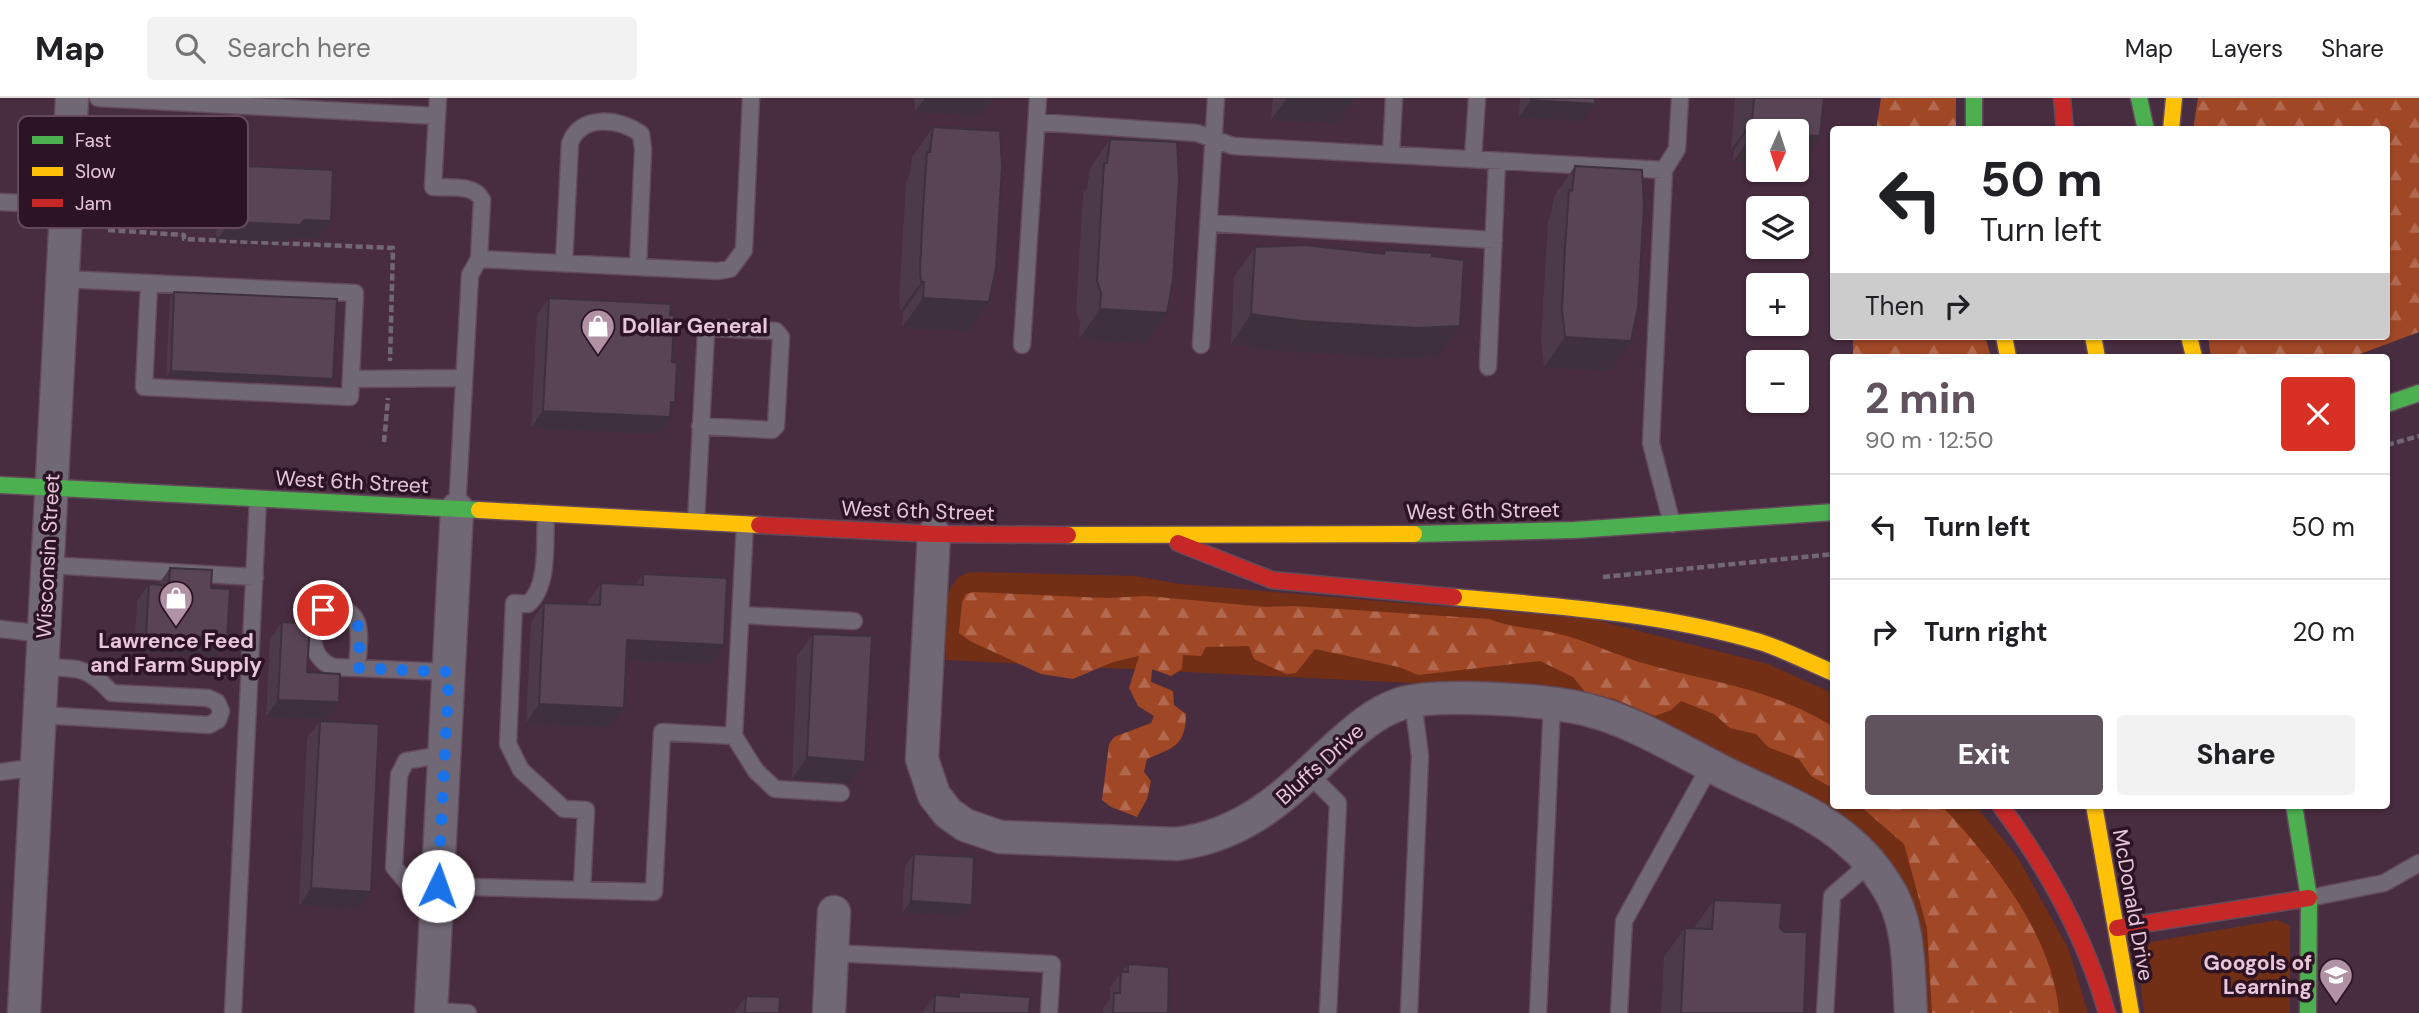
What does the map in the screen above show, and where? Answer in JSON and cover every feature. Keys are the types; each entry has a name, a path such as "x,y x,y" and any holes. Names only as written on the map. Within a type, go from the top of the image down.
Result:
{"main road":[{"path":"1974,98 1974,126"},
{"path":"2062,98 2065,126"},
{"path":"2139,98 2145,126"},
{"path":"2171,126 2174,98"},
{"path":"2390,403 2419,393"},
{"name":"West 6th Street","path":"0,485 934,534 1160,536 1472,533 1672,524 1830,512"},
{"path":"1160,536 1272,580 1596,610 1682,622 1763,643 1830,671"},
{"path":"2003,809 2040,860 2077,925 2100,985 2107,1013"},
{"name":"McDonald Drive","path":"2095,809 2131,1013"},
{"path":"2295,809 2309,898 2308,1013"},
{"path":"2117,928 2309,898"}],"street":[{"name":"Wisconsin Street","path":"71,116 72,98"},
{"name":"Wisconsin Street","path":"24,1013 65,228"},
{"path":"431,1012 457,509"},
{"name":"Bluffs Drive","path":"934,534 922,759 934,795 948,813 965,825 1000,837 1176,844 1199,841 1258,817 1375,715 1413,701 1450,698 1552,704 1606,715 1820,821 1847,840 1870,863 1888,887 1905,933 1911,1013"},
{"path":"828,1013 834,912"}],"lane":[{"path":"98,98 437,116"},
{"path":"438,98 433,187 471,189 479,193 482,200 479,259 470,275 457,509"},
{"path":"479,259 718,271 730,269 738,262 744,250 751,98"},
{"path":"1023,345 1038,98"},
{"path":"1201,345 1216,98"},
{"path":"1391,154 1394,98"},
{"path":"1473,159 1476,98"},
{"path":"1672,524 1651,443 1664,170 1677,149 1680,98"},
{"path":"564,263 570,143 575,130 586,122 628,124 640,134 643,149 638,267"},
{"path":"1037,122 1197,133 1233,146 1664,170"},
{"path":"1488,367 1497,161"},
{"path":"0,201 18,202"},
{"path":"1209,223 1494,240"},
{"path":"62,279 149,283 355,293 350,397 144,387 149,283"},
{"path":"696,521 701,426 706,332 710,328 776,331 781,337 776,426 772,430 701,426"},
{"path":"351,379 464,378"},
{"path":"233,1013 258,499"},
{"path":"546,513 541,582 537,596 528,604 514,603 508,744 521,770 564,809 586,810 582,890"},
{"path":"746,524 734,736 756,771 775,789 841,793"},
{"path":"48,565 255,577"},
{"path":"741,615 854,621"},
{"path":"0,629 44,634"},
{"path":"40,715 209,725 218,720 221,711 217,702 208,698 112,693 94,674 42,667"},
{"path":"358,668 449,672"},
{"path":"1409,1013 1420,756 1413,701"},
{"path":"1538,1013 1552,704"},
{"path":"444,754 406,761 401,767 394,867 415,892 654,892 662,732 734,736"},
{"path":"1619,1013 1624,921 1710,766"},
{"path":"0,772 37,767"},
{"path":"1309,774 1338,803 1328,1013"},
{"path":"1825,1013 1832,896 1870,863"},
{"path":"2309,898 2384,883 2419,863"},
{"path":"832,953 1052,964 1049,1013"},
{"path":"431,1012 468,1013"}],"path":[{"path":"2390,444 2419,436"},
{"path":"1600,577 1830,554"}],"shaded area":[{"path":"974,572 1135,576 1180,584 1592,619 1768,664 1830,692 1830,809 1978,809 2018,858 2068,948 2088,1013 1927,1013 1922,940 1915,910 1890,866 1551,690 946,660 946,607 954,583 962,575"},
{"path":"2277,920 2290,926 2290,1013 2144,1013 2138,958 2151,942"}],"green space":[{"path":"1881,98 1956,98 1956,126 1877,126"},
{"path":"2198,98 2419,98 2419,332 2360,354 2211,354 2209,340 2390,340 2390,126 2194,126"},
{"path":"1853,340 1986,340 1990,354 1853,354"},
{"path":"974,592 1106,598 1147,596 1266,607 1294,606 1489,619 1557,633 1642,663 1767,696 1811,714 1830,725 1830,787 1811,776 1799,759 1768,747 1756,734 1730,728 1714,714 1681,701 1671,710 1655,716 1615,699 1585,692 1573,677 1540,661 1418,675 1399,667 1315,649 1296,673 1286,674 1254,659 1249,646 1206,647 1201,656 1183,655 1182,669 1171,676 1152,669 1151,682 1173,691 1174,705 1186,714 1185,725 1176,744 1147,759 1144,772 1151,781 1147,799 1137,817 1111,807 1102,800 1109,744 1114,737 1151,723 1154,716 1138,706 1129,688 1139,656 1113,662 1073,679 1041,674 970,641 959,633 962,602 966,594"},
{"path":"1864,809 1944,809 1980,850 2017,900 2045,955 2059,1013 1932,1013 1927,928 1904,844"}],"building":[{"path":"1595,98 1595,104 1531,100"},
{"path":"1754,98 1824,98 1820,136 1810,136 1810,119 1752,119"},
{"path":"933,127 1000,131 1002,166 996,268 989,302 923,298 924,282 921,282 920,270 923,210 927,152 930,152"},
{"path":"1110,139 1177,142 1179,178 1173,280 1167,313 1100,309 1101,293 1097,281 1104,163 1107,163"},
{"path":"248,166 333,170 331,221 304,220 300,225 248,223"},
{"path":"1575,166 1642,170 1644,205 1638,307 1631,341 1565,337 1562,309 1565,248 1569,190 1572,191"},
{"path":"1305,245 1384,254 1385,250 1432,253 1432,256 1464,260 1460,326 1417,328 1301,321 1251,314 1255,247"},
{"path":"174,292 337,299 333,379 171,371"},
{"name":"Dollar General","path":"549,298 671,304 670,315 674,315 672,362 677,363 675,402 671,402 670,417 543,411"},
{"name":"Lawrence Feed and Farm Supply","path":"170,568 212,570 211,588 230,589 227,638 146,634 149,584 169,586"},
{"path":"643,574 727,578 724,645 627,640 624,708 539,704 544,603 600,605 601,583 643,585"},
{"path":"282,622 310,624 307,672 340,674 339,702 278,700"},
{"path":"813,634 872,636 865,762 807,757"},
{"path":"320,721 379,724 371,892 311,888"},
{"path":"914,854 974,857 972,905 911,901"},
{"path":"1714,900 1782,903 1780,928 1784,932 1807,932 1804,1013 1681,1013 1685,928 1712,929"},
{"path":"1128,964 1169,967 1168,1013 1113,1013 1114,993 1120,993 1121,972 1128,972"},
{"path":"959,992 1030,997 1029,1013 934,1013 935,995 959,997"},
{"path":"746,996 780,997 779,1013 745,1013"}],"traffic: fast":[{"path":"1974,98 1974,126"},
{"path":"2139,98 2145,126"},
{"path":"2390,403 2419,393"},
{"path":"0,485 479,510"},
{"path":"1414,534 1575,530 1830,512"},
{"path":"2295,809 2309,898 2308,1013"}],"traffic: slow":[{"path":"2171,126 2174,98"},
{"path":"2005,340 2007,354"},
{"path":"2094,340 2096,354"},
{"path":"2190,340 2193,354"},
{"path":"479,510 759,525"},
{"path":"1068,535 1414,534"},
{"path":"1454,597 1608,612 1684,624 1760,642 1830,671"},
{"path":"2095,809 2131,1013"}],"traffic: jam":[{"path":"2062,98 2065,126"},
{"path":"759,525 934,534 1068,535"},
{"path":"1178,543 1272,580 1454,597"},
{"path":"2003,809 2034,854 2063,904 2088,957 2107,1013"},
{"path":"2117,928 2309,898"}],"place":[{"name":"Dollar General","path":"598,356"},
{"name":"Lawrence Feed and Farm Supply","path":"176,628"},
{"name":"Googols of Learning","path":"2336,1005"}],"route":[{"path":"323,610 337,608 352,613 359,623 358,668 449,672 438,886"}]}
